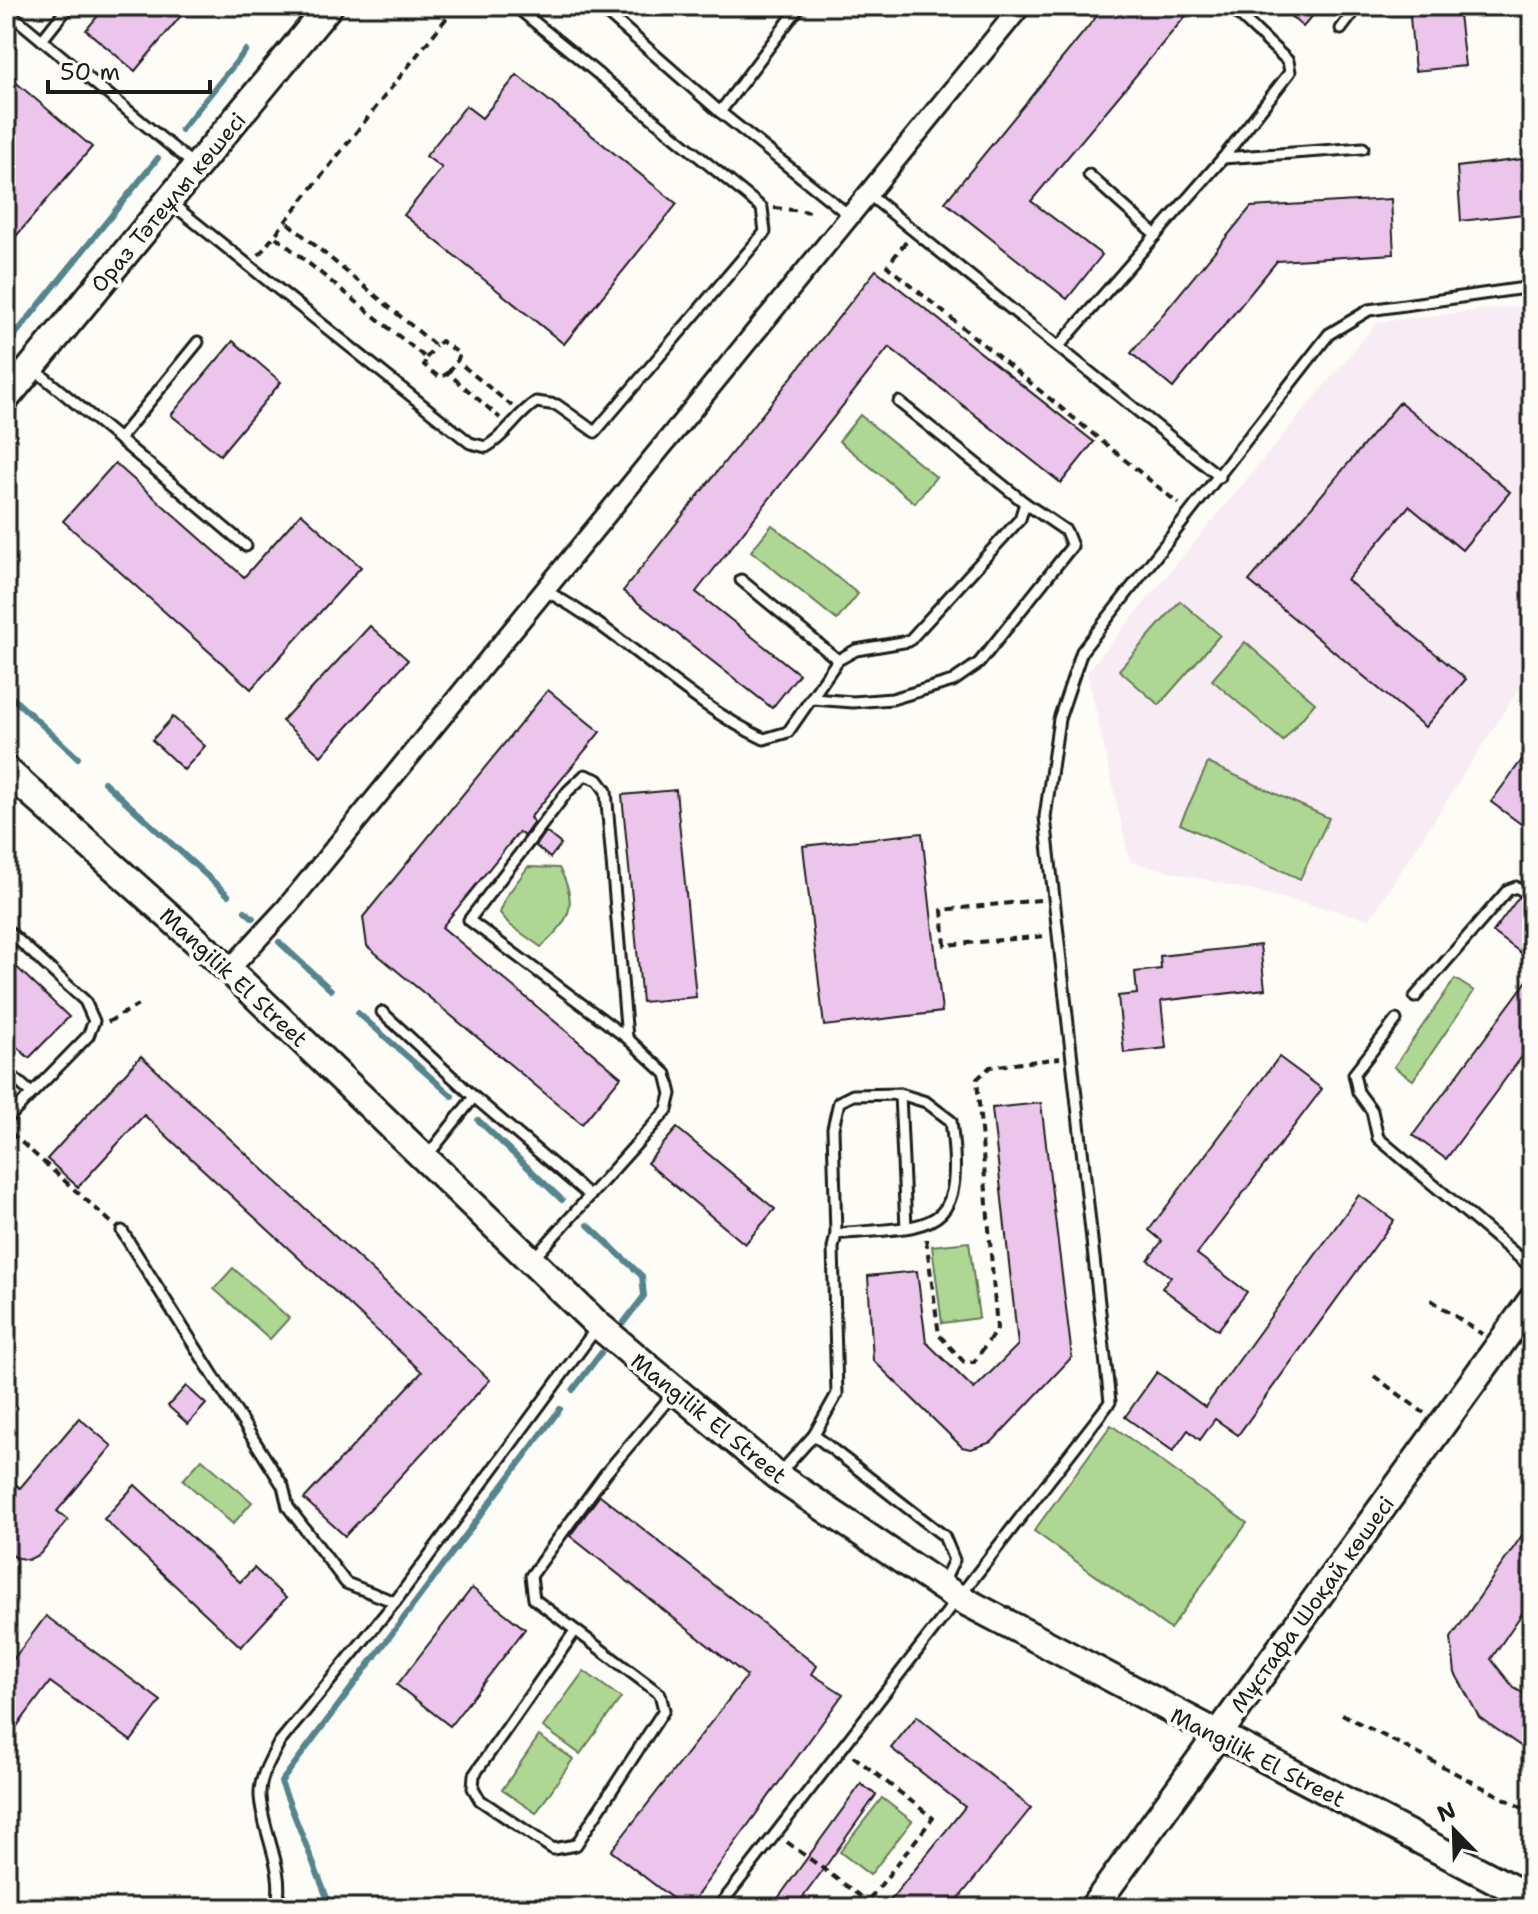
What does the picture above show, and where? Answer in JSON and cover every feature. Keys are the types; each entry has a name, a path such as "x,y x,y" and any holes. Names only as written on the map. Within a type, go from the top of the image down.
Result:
{"street":[{"name":"Ораз Тәтеұлы көшесі","path":"6,398 329,6"},
{"path":"229,970 286,908 1021,6"},
{"name":"Mangilik El Street","path":"6,770 229,970 598,1325 777,1476 949,1592 1217,1736 1532,1899"},
{"name":"Мұстафа Шоқай көшесі","path":"1093,1908 1532,1300"}],"lane":[{"path":"42,40 69,6"},
{"path":"169,201 470,443 486,447 501,439 519,413 536,402 557,405 595,432 765,232 762,208 515,6"},
{"path":"599,6 720,112 850,216"},
{"path":"720,112 800,6"},
{"path":"1059,346 1223,158 1290,72 1288,61 1230,6"},
{"path":"1341,29 1358,6"},
{"path":"6,10 197,167"},
{"path":"1223,158 1363,148"},
{"path":"1089,175 1156,235"},
{"path":"868,194 1220,477"},
{"path":"718,1908 841,1747 949,1592 1110,1402 1045,817 1059,719 1082,651 1329,334 1347,320 1369,310 1532,287"},
{"path":"119,439 198,342"},
{"path":"32,367 246,546"},
{"path":"813,699 853,702 892,699 953,681 979,663 1072,546 1066,531 1025,503 899,402"},
{"path":"546,591 573,606 726,721 764,739 788,732 838,660 856,650 909,641 1020,519 1025,503"},
{"path":"741,580 838,660"},
{"path":"532,1261 667,1110 671,1094 666,1074 627,1038 469,920 568,791 585,775 598,780 606,791 627,1038"},
{"path":"1415,997 1508,890 1516,887 1532,896"},
{"path":"6,929 85,1001 94,1021 88,1036 6,1120"},
{"path":"382,1012 474,1097 590,1196"},
{"path":"1396,1020 1354,1074 1358,1092 1372,1111 1378,1138 1532,1268"},
{"path":"6,1071 30,1092"},
{"path":"900,1094 906,1228"},
{"path":"777,1476 814,1435 837,1394 833,1128 839,1102 853,1095 900,1094 926,1102 951,1121 957,1166 950,1202 939,1218 906,1228 836,1234"},
{"path":"426,1158 474,1097"},
{"path":"122,1231 283,1486 288,1507 346,1583 395,1602"},
{"path":"276,1908 276,1871 259,1794 265,1770 279,1743 395,1602 598,1325"},
{"path":"575,1631 474,1775 473,1788 480,1800 553,1849 576,1845 664,1710 660,1694 534,1599 531,1576 606,1473 675,1392"},
{"path":"814,1435 944,1536 954,1560 949,1592"}],"path":[{"path":"249,266 288,223 456,6"},
{"path":"762,208 794,207 811,212"},
{"path":"288,223 436,346"},
{"path":"915,231 887,266 1190,514"},
{"path":"276,237 426,358"},
{"path":"441,341 460,354 448,373 440,378 424,365 436,346 441,341"},
{"path":"457,361 519,413"},
{"path":"448,373 510,426"},
{"path":"1055,899 942,910 945,945 1059,934"},
{"path":"94,1021 111,1023 138,1005"},
{"path":"924,1225 939,1335 964,1362 974,1362 997,1329 977,1079 990,1067 1071,1057"},
{"path":"6,1129 122,1231"},
{"path":"1431,1300 1499,1345"},
{"path":"1374,1376 1441,1426"},
{"path":"1342,1714 1532,1813"},
{"path":"841,1747 933,1818 863,1908"},
{"path":"776,1833 868,1902"}],"shaded area":[{"path":"1532,304 1532,669 1370,919 1130,862 1087,672 1377,322"}],"green space":[{"path":"860,415 936,477 915,503 839,441"},
{"path":"772,525 858,594 837,620 751,551"},
{"path":"1180,601 1220,635 1159,705 1119,670"},
{"path":"1245,642 1315,703 1283,741 1212,680"},
{"path":"1208,763 1329,818 1300,879 1180,824"},
{"path":"528,867 559,868 569,892 570,902 565,920 541,947 510,925 500,913 506,897"},
{"path":"1455,979 1474,991 1413,1080 1394,1067"},
{"path":"969,1242 979,1318 942,1323 932,1246"},
{"path":"233,1268 289,1318 270,1339 214,1289"},
{"path":"1111,1425 1247,1523 1170,1629 1034,1531"},
{"path":"202,1459 252,1502 233,1524 183,1480"},
{"path":"584,1671 621,1698 580,1754 543,1727"},
{"path":"539,1736 573,1759 536,1813 502,1790"},
{"path":"882,1798 912,1821 870,1875 840,1852"}],"building":[{"path":"106,6 189,6 135,71 86,30"},
{"path":"1105,6 1194,6 1031,201 1102,255 1067,299 945,202"},
{"path":"1279,6 1321,6 1303,27"},
{"path":"1409,6 1458,6 1465,66 1415,71"},
{"path":"6,74 92,147 6,248"},
{"path":"517,75 677,204 564,344 404,215 442,168 426,156 466,106 482,118"},
{"path":"1532,158 1532,213 1461,221 1457,167"},
{"path":"1391,199 1394,254 1277,261 1173,388 1131,353 1251,207"},
{"path":"876,270 1094,442 1061,483 889,347 696,592 799,674 772,708 623,591"},
{"path":"233,341 281,382 220,455 171,415"},
{"path":"1400,402 1510,492 1462,550 1409,506 1347,580 1466,679 1425,727 1249,581"},
{"path":"115,463 244,577 301,513 361,567 251,689 63,521"},
{"path":"370,626 408,660 321,756 282,721"},
{"path":"548,690 600,732 530,818 534,822 524,836 519,832 442,927 621,1077 582,1124 367,946 363,917"},
{"path":"173,717 205,746 184,770 152,740"},
{"path":"1532,746 1532,832 1491,802"},
{"path":"676,790 696,997 642,1002 622,795"},
{"path":"546,832 561,844 550,858 536,846"},
{"path":"922,833 942,1012 824,1026 803,846"},
{"path":"1519,897 1532,903 1532,961 1493,932"},
{"path":"1260,945 1265,989 1161,1001 1166,1048 1124,1053 1118,996 1137,994 1135,972 1161,969 1160,956"},
{"path":"6,957 69,1017 29,1058 6,1037"},
{"path":"1532,974 1532,1043 1446,1159 1413,1135"},
{"path":"141,1056 490,1380 345,1536 304,1499 422,1372 144,1115 78,1187 47,1159"},
{"path":"1279,1057 1322,1089 1197,1254 1247,1292 1218,1330 1162,1288 1171,1277 1148,1260 1162,1241 1149,1230"},
{"path":"1041,1103 1072,1357 992,1442 971,1449 962,1447 873,1360 868,1276 917,1271 926,1342 974,1389 1018,1345 992,1108"},
{"path":"677,1128 775,1209 745,1244 647,1163"},
{"path":"1359,1195 1394,1220 1238,1435 1215,1419 1200,1440 1188,1430 1173,1451 1125,1417 1157,1372 1205,1407"},
{"path":"186,1386 206,1404 188,1424 168,1406"},
{"path":"79,1418 112,1446 57,1511 68,1520 40,1554 28,1560 15,1557 6,1550 6,1476 20,1488"},
{"path":"135,1485 240,1582 254,1568 286,1598 241,1647 104,1519"},
{"path":"600,1495 817,1666 812,1674 843,1694 688,1908 666,1908 673,1899 611,1851 747,1676 570,1536"},
{"path":"1532,1521 1532,1599 1491,1659 1514,1688 1532,1698 1532,1754 1479,1717 1455,1673 1451,1638"},
{"path":"472,1588 525,1629 450,1726 397,1685"},
{"path":"46,1616 161,1701 131,1741 50,1682 6,1741 6,1669"},
{"path":"917,1716 1031,1808 951,1908 884,1908 965,1807 891,1748"},
{"path":"861,1784 876,1795 823,1870 795,1908 771,1908"}],"waterway":[{"path":"181,130 246,50"},
{"path":"6,346 158,158"},
{"path":"6,692 78,758"},
{"path":"104,782 228,895"},
{"path":"245,911 253,918"},
{"path":"279,942 331,990"},
{"path":"358,1013 452,1096"},
{"path":"478,1120 562,1200"},
{"path":"588,1225 642,1276 644,1296 624,1322"},
{"path":"573,1390 601,1353"},
{"path":"331,1908 281,1782 560,1409"}]}
